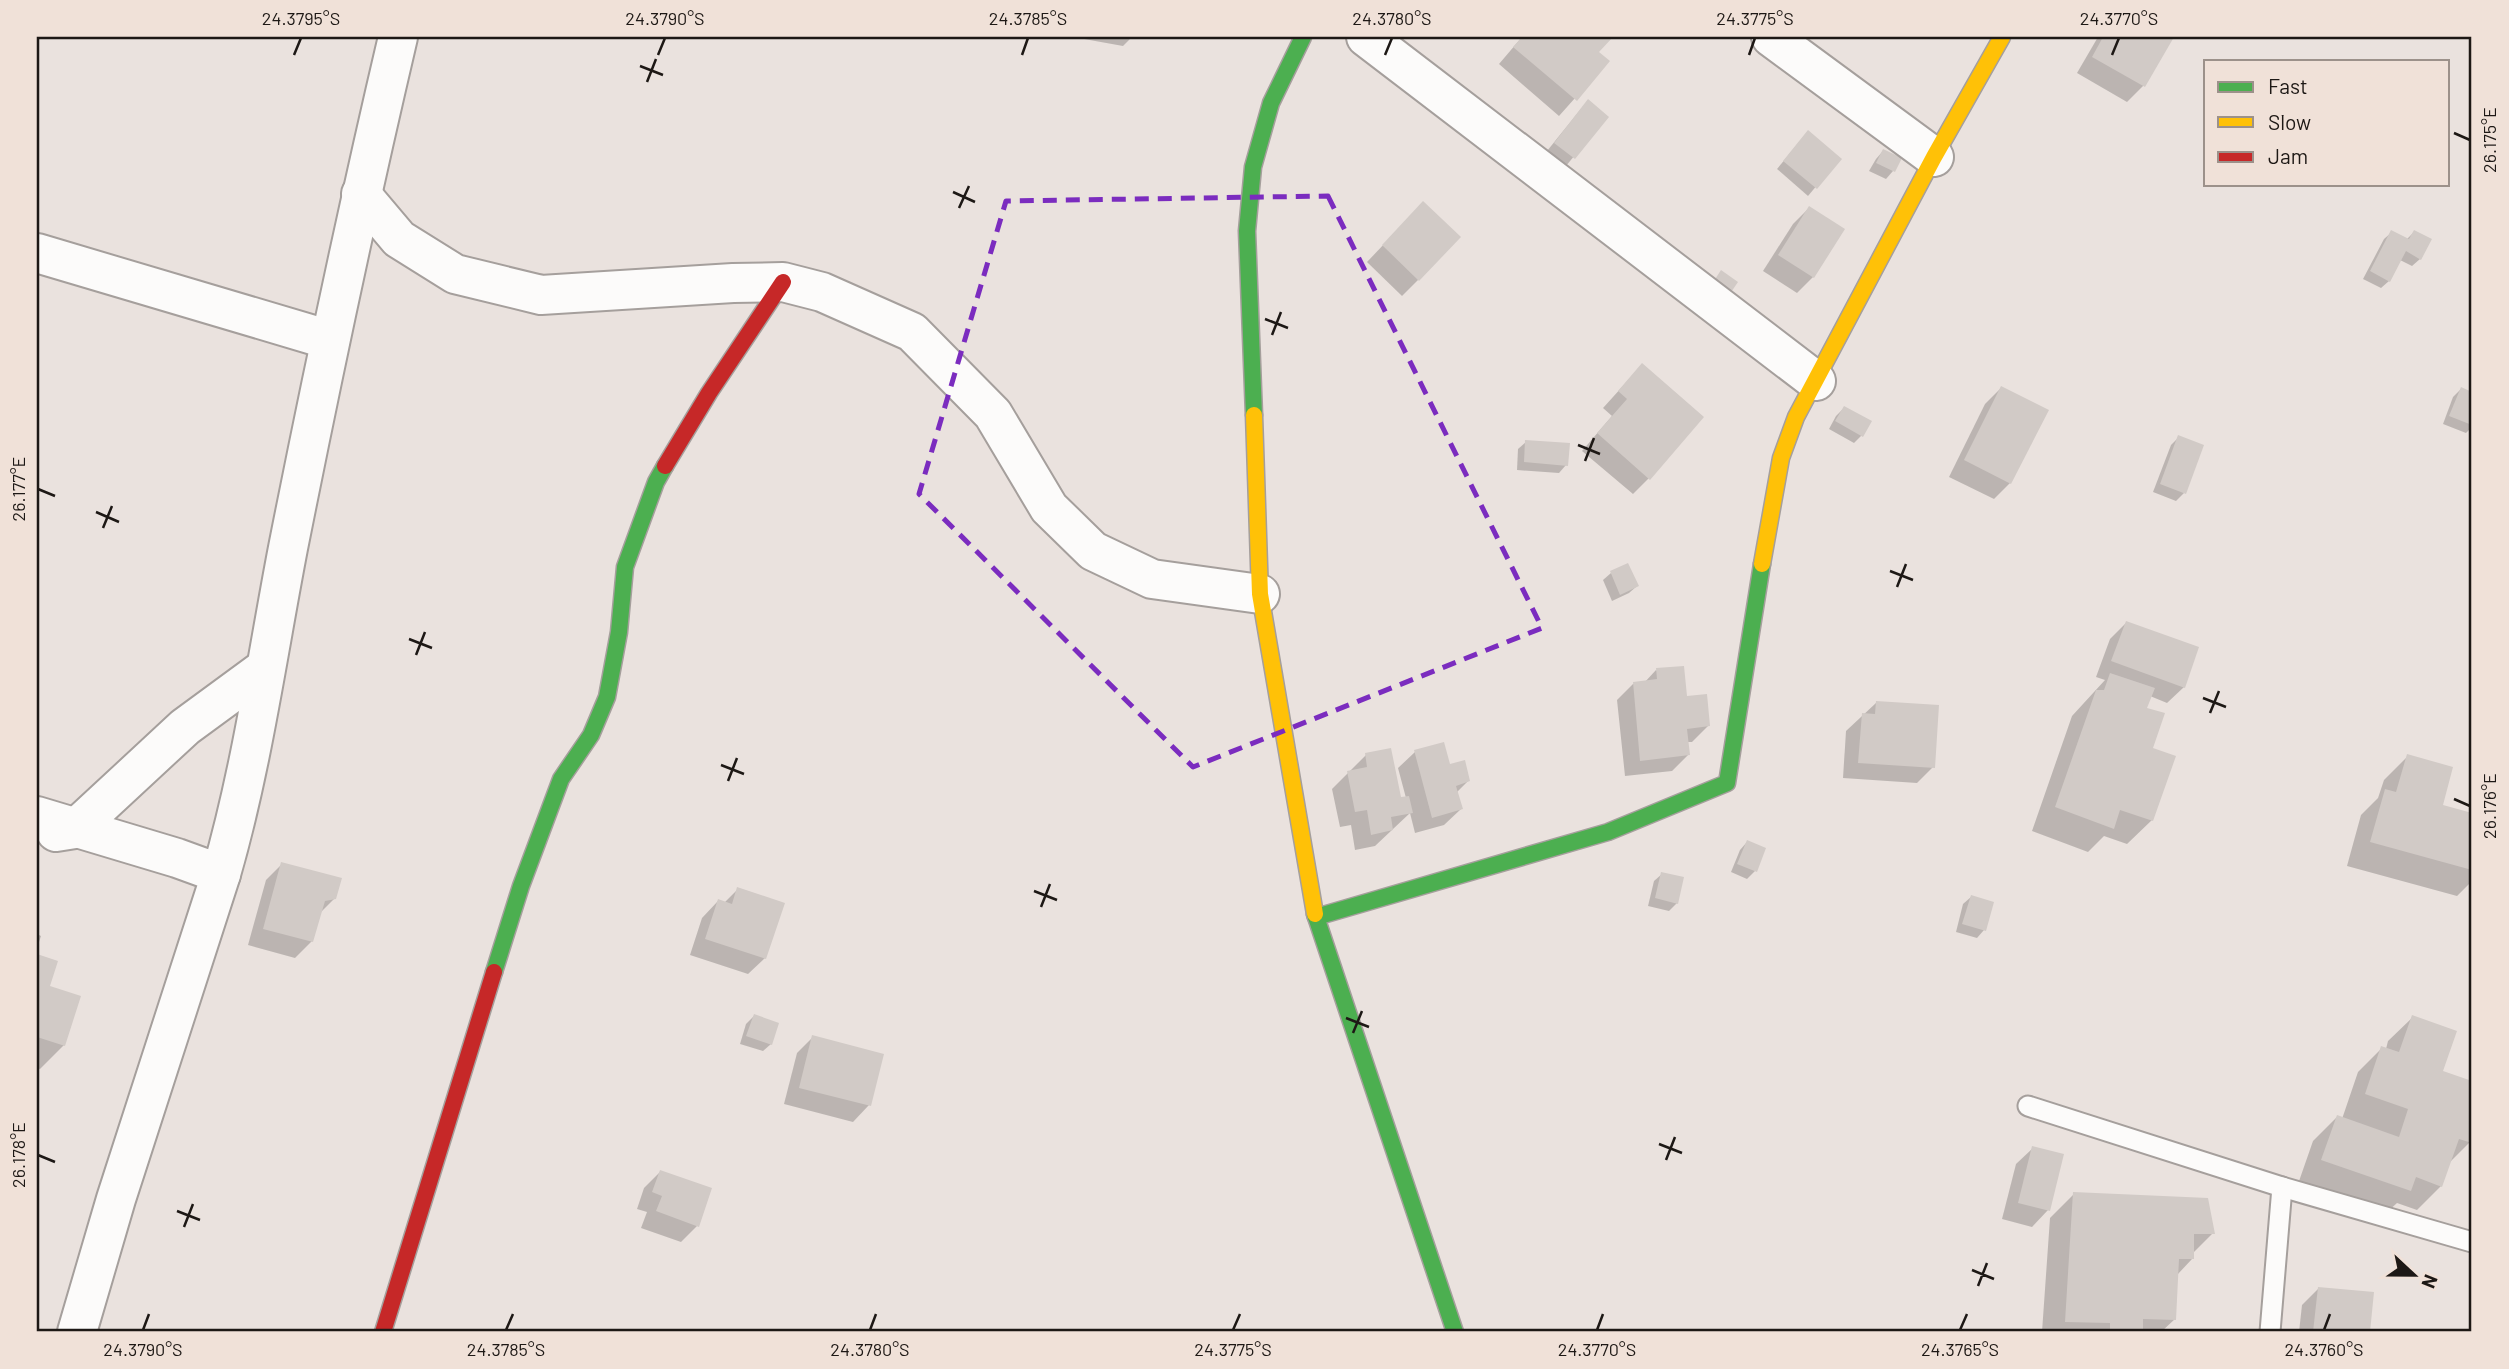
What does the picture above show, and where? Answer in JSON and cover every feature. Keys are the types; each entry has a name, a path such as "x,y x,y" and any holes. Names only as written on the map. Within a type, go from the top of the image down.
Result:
{"street":[{"path":"77,1332 116,1199 234,829 330,340 398,37"},
{"path":"1303,37 1271,103 1253,167 1247,231 1260,594 1316,917 1455,1332"},
{"path":"1366,37 1816,380"},
{"path":"1771,37 1934,157"},
{"path":"1316,917 1608,832 1727,783 1772,498 1781,458 1816,380 1934,157 2002,37"},
{"path":"361,194 399,239 455,274 541,295 783,282 822,292 912,332 993,414 1049,508 1093,551 1152,579 1260,594"},
{"path":"37,253 330,340"},
{"path":"383,1332 521,886 561,779 591,735 607,697 619,632 625,567 656,482 709,393 783,282"},
{"path":"37,835 75,829 185,727 264,669"},
{"path":"37,816 221,874"}],"lane":[{"path":"2028,1106 2472,1242"},
{"path":"2270,1332 2283,1186"}],"highlighted area":[{"path":"1328,196 1542,628 1193,767 919,494 1006,201"}],"building":[{"path":"1522,37 1613,37 1599,52 1610,61 1577,101 1513,47"},
{"path":"2103,37 2174,37 2145,87 2092,57"},
{"path":"1588,99 1609,117 1575,159 1554,143"},
{"path":"1808,130 1842,159 1817,189 1783,161"},
{"path":"1883,149 1902,158 1895,172 1876,163"},
{"path":"1423,201 1461,237 1419,281 1382,245"},
{"path":"1809,206 1845,229 1814,278 1778,255"},
{"path":"2391,230 2409,239 2414,230 2432,239 2421,260 2406,251 2390,282 2370,271"},
{"path":"1721,270 1738,282 1727,298 1710,287"},
{"path":"1642,363 1704,417 1650,480 1597,433 1627,399 1618,391"},
{"path":"2001,386 2049,410 2011,484 1964,460"},
{"path":"2461,387 2472,392 2472,425 2449,416"},
{"path":"1844,406 1872,421 1863,437 1835,421"},
{"path":"2178,435 2204,445 2186,494 2160,484"},
{"path":"1525,440 1570,443 1568,466 1524,462"},
{"path":"1628,563 1639,586 1620,595 1610,571"},
{"path":"2126,621 2199,647 2185,688 2111,661"},
{"path":"1684,666 1687,696 1707,694 1710,726 1687,729 1690,755 1640,761 1633,682 1657,679 1656,668"},
{"path":"2110,673 2155,688 2147,708 2165,713 2153,748 2176,756 2153,821 2120,810 2114,829 2055,807 2096,690 2104,690"},
{"path":"1876,701 1939,705 1935,768 1858,763 1862,713 1875,714"},
{"path":"1444,742 1450,764 1465,760 1470,781 1456,786 1463,809 1432,818 1414,750"},
{"path":"1391,748 1401,797 1409,796 1413,813 1391,817 1393,830 1371,835 1367,810 1355,812 1347,771 1367,767 1365,753"},
{"path":"2407,754 2453,767 2443,805 2472,813 2472,870 2370,842 2385,789 2396,792"},
{"path":"1747,840 1766,848 1757,872 1737,864"},
{"path":"281,862 342,878 336,899 325,901 313,942 263,929"},
{"path":"1661,872 1684,877 1678,904 1655,898"},
{"path":"737,887 785,903 766,959 705,939 718,899 732,904"},
{"path":"1971,895 1994,902 1986,931 1962,924"},
{"path":"37,954 58,961 50,986 81,996 65,1046 37,1037"},
{"path":"754,1014 779,1023 772,1045 746,1036"},
{"path":"2412,1015 2457,1031 2443,1071 2472,1081 2472,1143 2459,1139 2442,1187 2416,1177 2411,1191 2321,1160 2337,1115 2399,1137 2408,1109 2365,1094 2381,1046 2399,1052"},
{"path":"812,1035 884,1054 871,1106 799,1088"},
{"path":"2032,1146 2064,1154 2050,1211 2018,1203"},
{"path":"660,1170 712,1188 699,1227 656,1211 662,1196 652,1192"},
{"path":"2073,1192 2208,1198 2215,1234 2194,1234 2194,1259 2179,1259 2176,1320 2143,1319 2143,1332 2110,1332 2110,1323 2065,1322"},
{"path":"2318,1287 2374,1292 2370,1332 2313,1332"}],"traffic: fast":[{"path":"1254,415 1247,231 1253,167 1271,103 1303,37"},
{"path":"494,972 521,886 561,779 591,735 607,697 619,632 625,567 656,482 665,466"},
{"path":"1316,917 1608,832 1727,783 1762,564"},
{"path":"1315,914 1455,1332"}],"traffic: slow":[{"path":"1762,564 1781,458 1796,417 1934,157 2002,37"},
{"path":"1254,415 1260,594 1315,914"}],"traffic: jam":[{"path":"665,466 709,393 783,282"},
{"path":"383,1332 494,972"}]}
